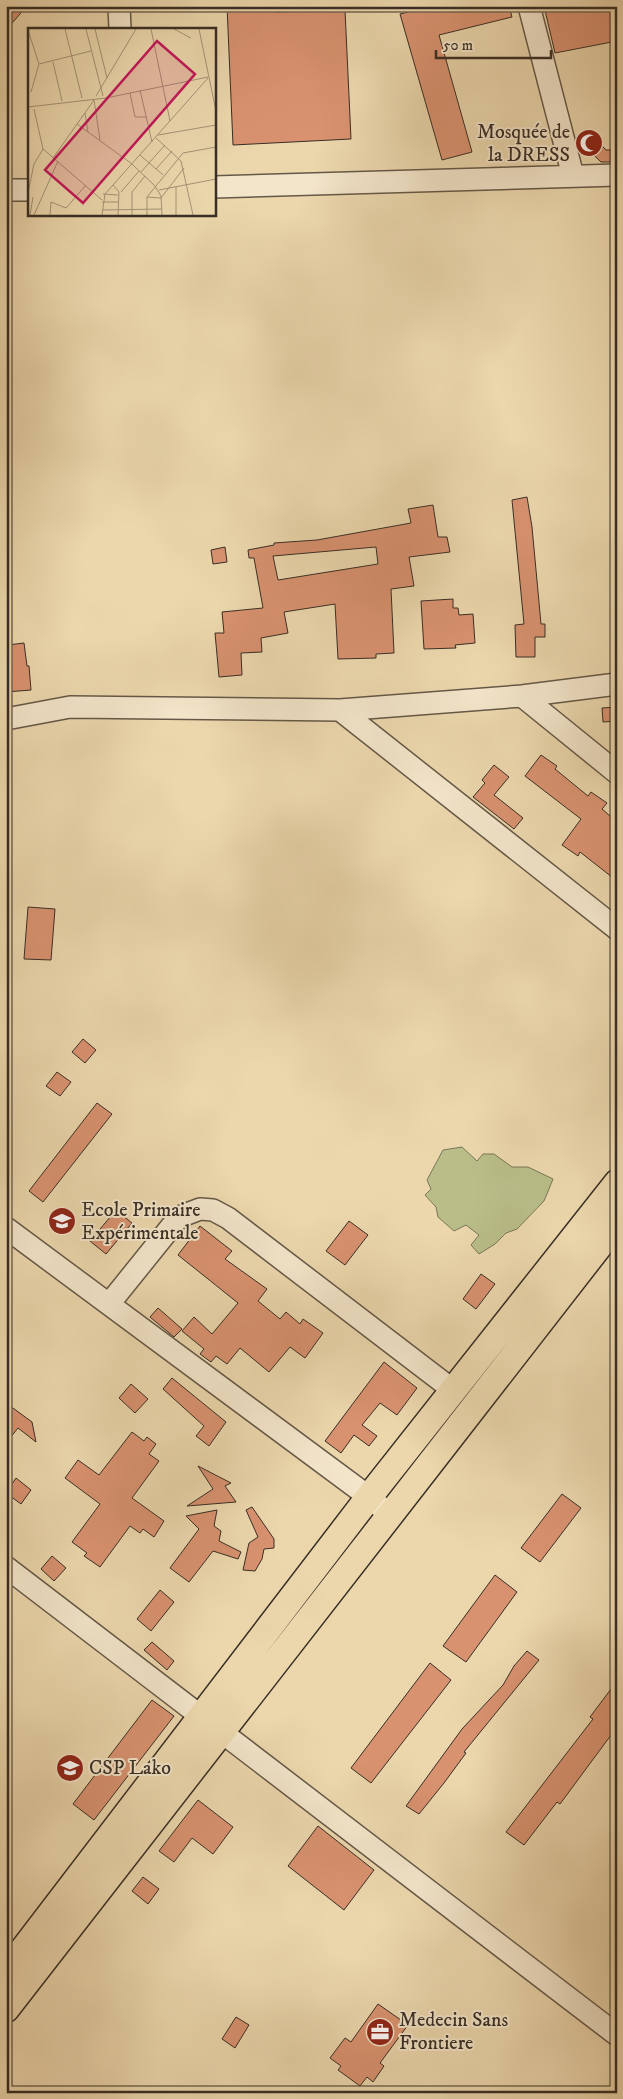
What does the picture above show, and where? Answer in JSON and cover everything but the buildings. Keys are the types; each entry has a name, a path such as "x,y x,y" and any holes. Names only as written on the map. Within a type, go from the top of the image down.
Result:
{"main road":[{"path":"6,2009 211,1725 369,1496 617,1183"},
{"path":"6,1972 389,1514 617,1223"}],"street":[{"path":"119,6 120,28"},
{"path":"529,6 573,176"},
{"path":"215,187 617,175"},
{"path":"6,190 28,190"},
{"path":"6,719 70,707 340,710 522,696 617,684"},
{"path":"522,696 617,773"},
{"path":"340,710 617,929"},
{"path":"109,1304 179,1218 200,1209 213,1210 228,1218 453,1390"},
{"path":"6,1228 369,1496 389,1514"},
{"path":"6,1567 617,2034"}],"green space":[{"path":"462,1147 477,1161 483,1154 494,1154 512,1167 528,1167 553,1179 544,1201 517,1229 506,1233 495,1244 479,1254 471,1245 479,1235 466,1225 454,1231 438,1217 436,1207 425,1195 431,1189 427,1180 443,1150"}],"place":[{"name":"Mosquée de la DRESS","path":"589,143"},
{"name":"Ecole Primaire Expérimentale","path":"62,1221"},
{"name":"CSP Lako","path":"70,1768"},
{"name":"Medecin Sans Frontiere","path":"380,2032"}]}
